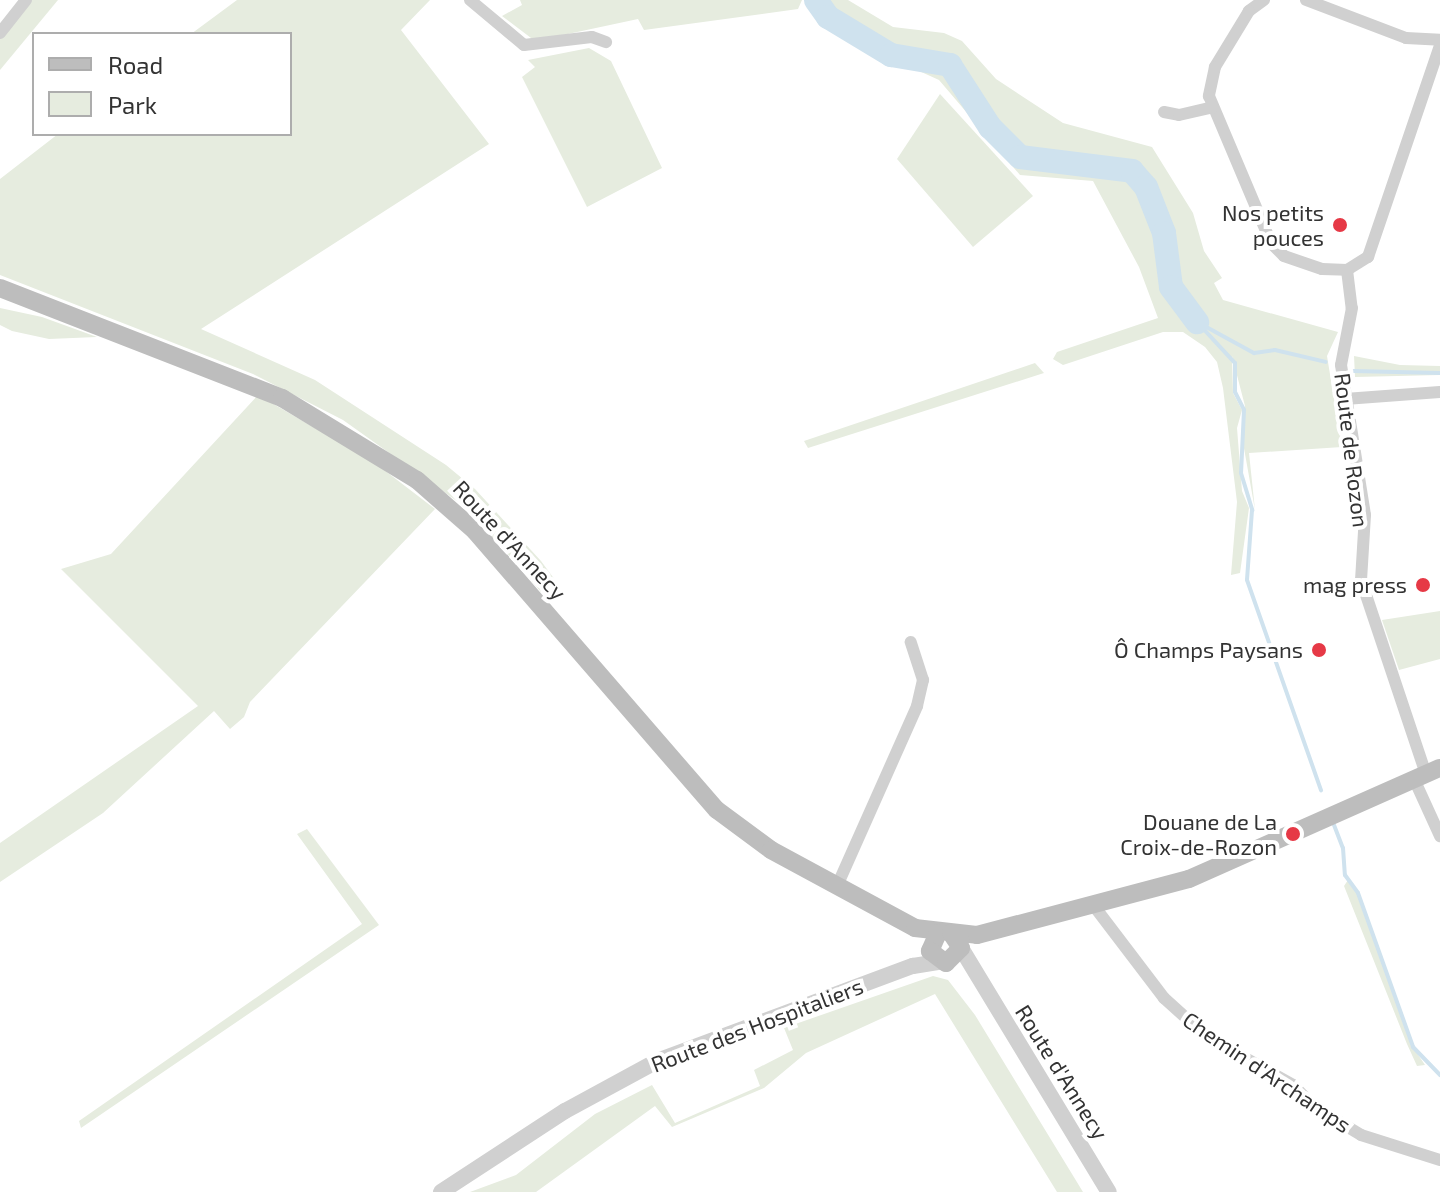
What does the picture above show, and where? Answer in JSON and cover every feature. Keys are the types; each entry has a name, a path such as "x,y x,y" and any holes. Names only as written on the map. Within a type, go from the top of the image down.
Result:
{"main road":[{"name":"Route d'Annecy","path":"0,288 282,398 417,480 475,531 717,810 761,844 945,947"},
{"path":"945,947 977,935 1189,879 1427,773"}],"street":[{"path":"0,33 26,0"},
{"path":"470,0 524,45 592,37 606,42"},
{"path":"1259,3 1211,74 1208,91 1213,107 1276,249 1312,266 1347,270 1369,254 1440,42 1415,40 1306,0"},
{"path":"1164,112 1179,115 1213,107"},
{"name":"Route de Rozon","path":"1347,270 1353,301 1341,356 1345,399 1365,515 1361,580 1427,773 1440,836"},
{"path":"1345,399 1440,392"},
{"path":"837,886 917,706 923,680 911,642"},
{"name":"Chemin d'Archamps","path":"1094,906 1164,998 1206,1036 1293,1085 1313,1106 1361,1135 1440,1160"},
{"name":"Route des Hospitaliers","path":"441,1192 543,1124 657,1061 913,966 945,947"},
{"name":"Route d'Annecy","path":"945,947 975,977 1109,1192"}],"green space":[{"path":"30,0 58,0 0,70 0,39"},
{"path":"237,0 430,0 401,30 489,144 201,329 315,380 446,465 475,489 541,561 555,580 541,592 507,553 510,549 501,539 496,542 468,509 343,420 253,374 0,275 0,179 55,136 292,136 292,32 194,32"},
{"path":"520,0 802,0 798,9 644,30 638,19 535,41 502,16 522,5"},
{"path":"806,0 848,0 893,27 944,33 962,41 996,79 1063,123 1152,147 1193,213 1204,251 1222,278 1214,283 1223,300 1338,332 1327,356 1342,447 1249,453 1255,510 1242,437 1245,406 1232,356 1233,393 1242,410 1237,428 1242,491 1249,508 1240,573 1231,575 1237,502 1223,388 1217,362 1205,347 1183,332 1163,332 1063,365 1053,359 1057,352 1158,318 1139,267 1093,181 1020,175 939,80 833,32"},
{"path":"589,48 611,61 662,168 587,207 522,77 535,67 528,60"},
{"path":"940,94 1033,196 973,247 897,159"},
{"path":"0,308 42,317 97,337 49,339 12,331 0,325"},
{"path":"1354,356 1400,365 1440,366 1440,375 1355,377"},
{"path":"1035,363 1044,373 808,448 804,441"},
{"path":"258,395 375,463 435,509 250,702 244,717 230,729 214,711 103,813 0,882 0,843 198,706 61,569 111,554"},
{"path":"1440,611 1440,659 1399,670 1382,620"},
{"path":"307,829 379,925 81,1128 79,1121 362,924 297,834"},
{"path":"1348,880 1358,893 1413,1047 1425,1065 1417,1066 1407,1044 1344,886"},
{"path":"933,976 948,980 975,1015 1083,1192 1057,1192 935,994 806,1053 764,1088 672,1127 655,1106 536,1192 470,1192 516,1175 595,1114 652,1085 675,1123 760,1086 754,1070 793,1050 784,1028"}],"waterway":[{"path":"816,0 828,17 891,55 950,65 990,127 1020,157 1132,171 1146,187 1164,233 1171,287 1197,322"},
{"path":"1197,322 1235,363 1235,392 1244,410 1241,473 1252,510 1247,580 1321,790"},
{"path":"1199,323 1254,353 1275,350 1326,362"},
{"path":"1353,371 1440,373"},
{"path":"1334,825 1343,848 1345,875 1358,893 1413,1047 1440,1075"}],"place":[{"name":"Nos petits pouces","path":"1340,225"},
{"name":"mag press","path":"1423,585"},
{"name":"Ô Champs Paysans","path":"1319,650"},
{"name":"Douane de La Croix-de-Rozon","path":"1293,834"}]}
